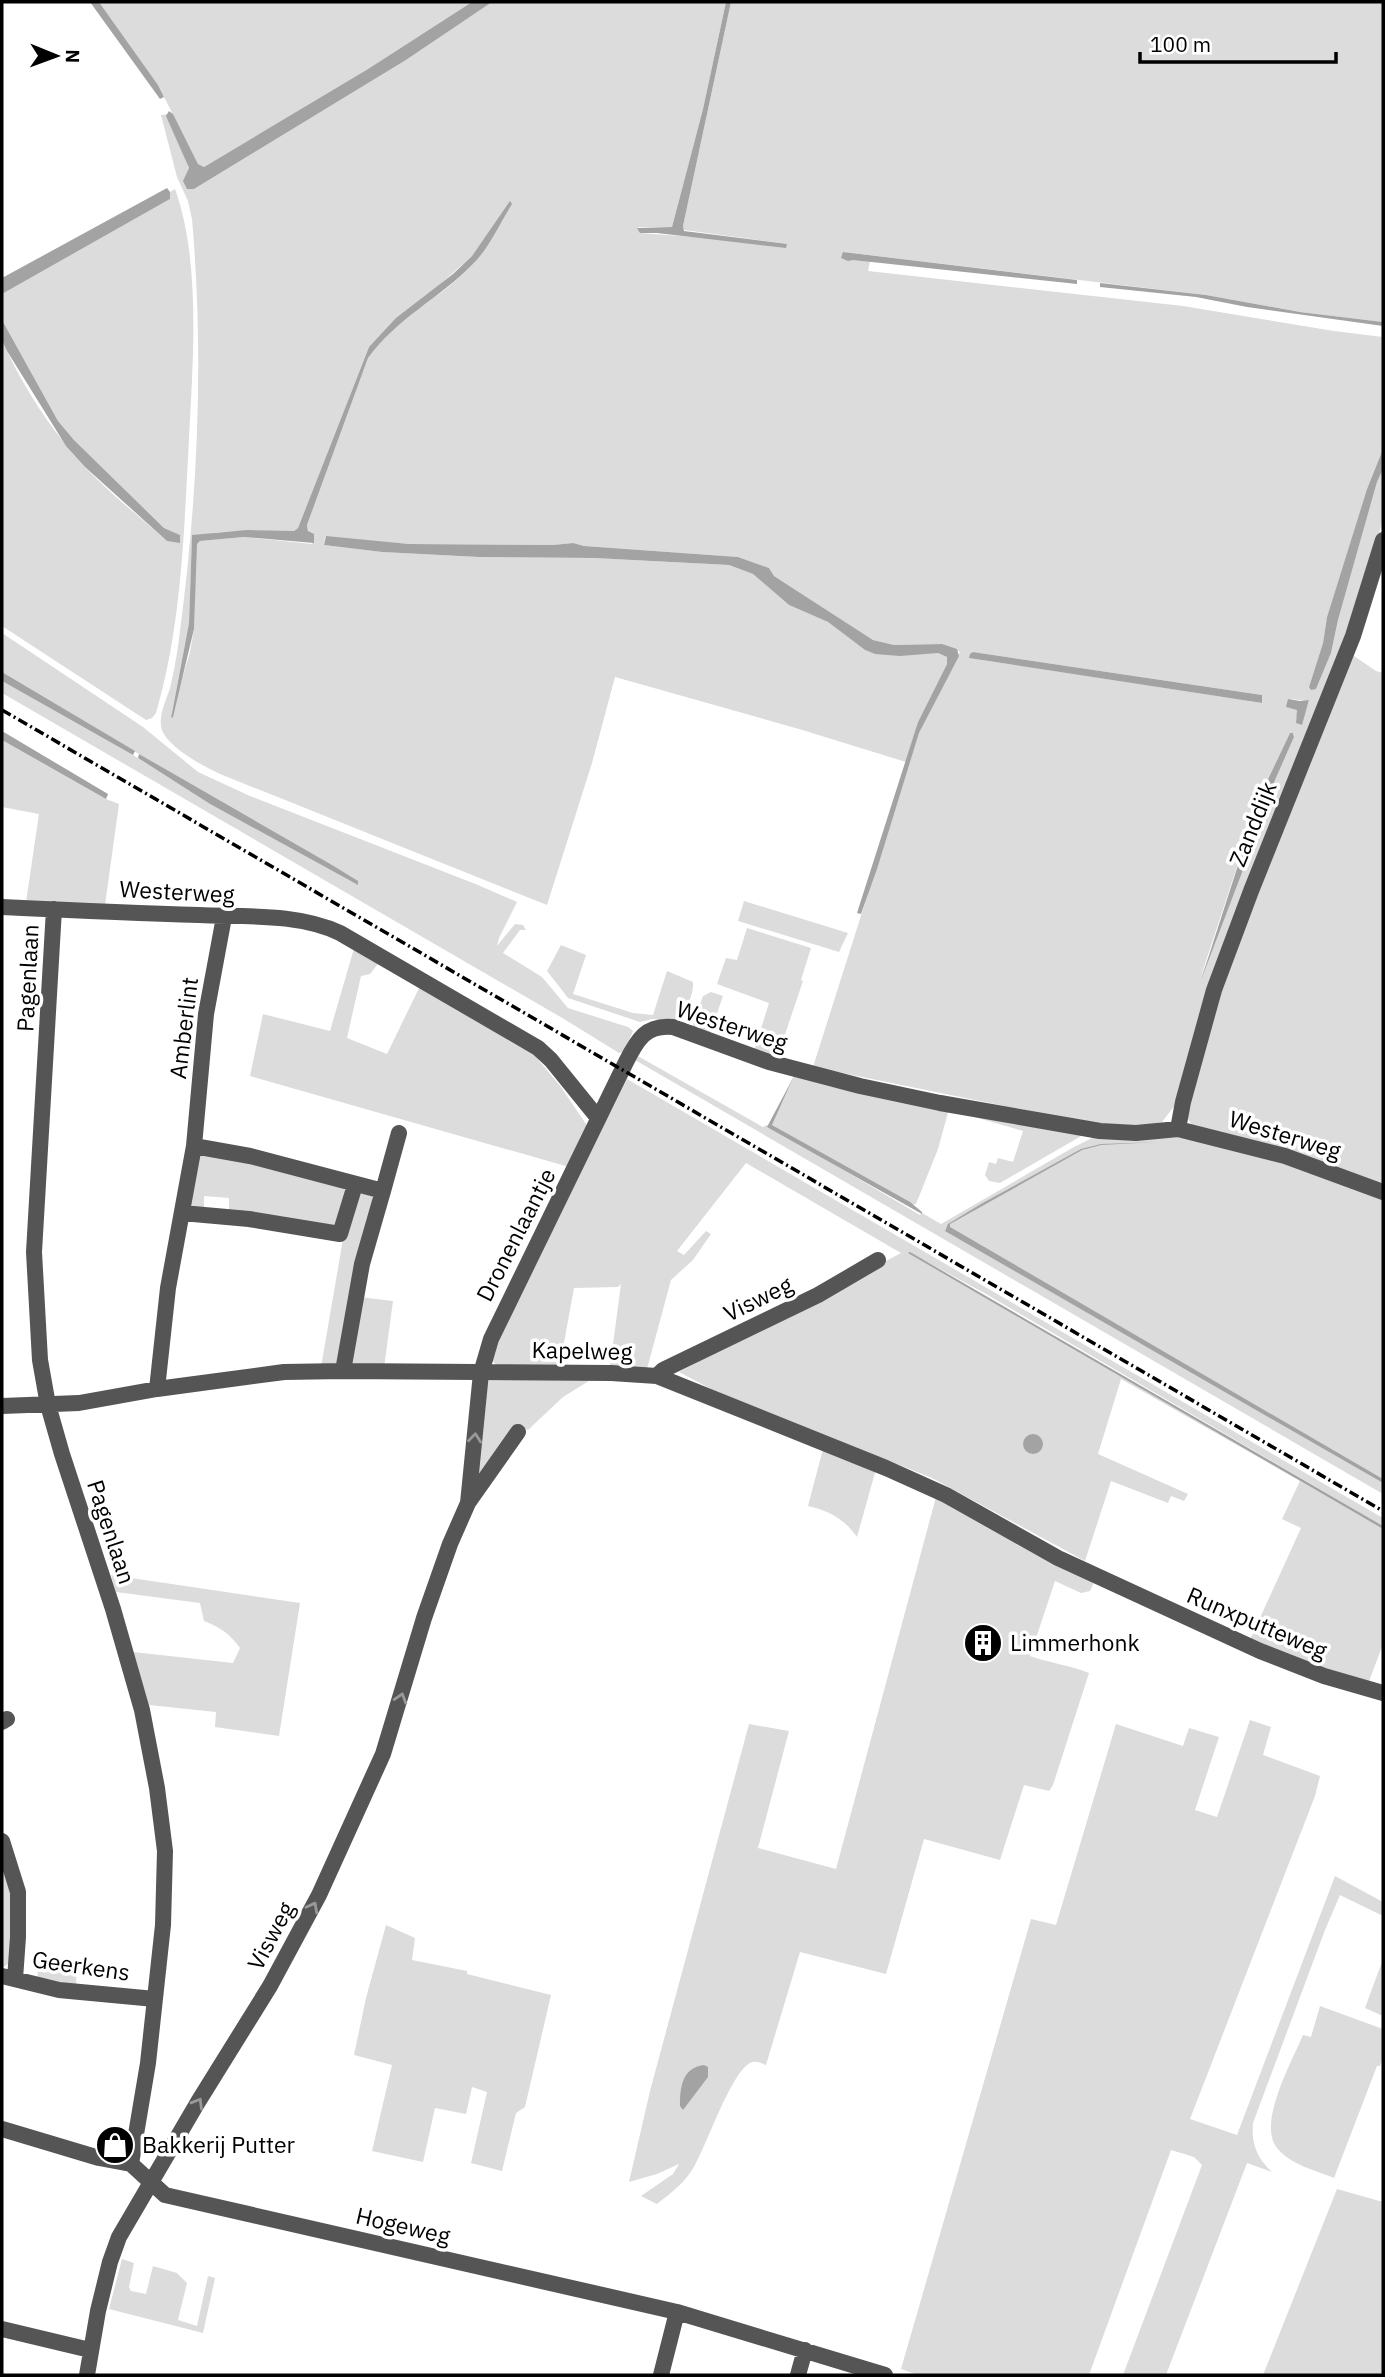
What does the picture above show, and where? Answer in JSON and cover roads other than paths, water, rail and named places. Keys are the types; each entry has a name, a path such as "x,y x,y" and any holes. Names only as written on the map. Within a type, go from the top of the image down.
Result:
{"street":[{"name":"Zanddijk","path":"1178,1129 1214,990 1353,636 1383,540"},
{"name":"Westerweg","path":"2,907 312,922 340,933 538,1048 598,1118 641,1035 651,1029 666,1027 797,1071 940,1104 1100,1131 1136,1133 1178,1129 1285,1156 1383,1192"},
{"name":"Pagenlaan","path":"54,909 34,1252 40,1360 48,1405 142,1710 154,1770 165,1851 163,1924 155,1999 148,2063 131,2164"},
{"name":"Amberlint","path":"158,1389 168,1288 194,1146 205,1028 224,916"},
{"name":"Dronenlaantje","path":"481,1373 499,1320 598,1118"},
{"path":"343,1370 362,1264 399,1133"},
{"path":"194,1146 250,1156 383,1191"},
{"path":"182,1213 249,1219 340,1234 355,1185"},
{"name":"Visweg","path":"657,1376 663,1370 818,1296 878,1259"},
{"name":"Kapelweg","path":"2,1406 79,1403 250,1375 343,1370 611,1373 657,1376 842,1449 946,1495 1058,1558 1117,1587"},
{"name":"Visweg","path":"468,1503 481,1373"},
{"name":"Visweg","path":"87,2375 90,2350 115,2246 150,2183 270,1986 319,1895 371,1784 450,1544 468,1503 518,1432"},
{"name":"Runxputteweg","path":"1117,1587 1292,1664 1383,1693"},
{"path":"2,1841 5,1861 18,1892 18,1937 9,1977"},
{"name":"Geerkens","path":"9,1977 59,1990 155,1999"},
{"path":"2,2129 99,2158 131,2164"},
{"name":"Hogeweg","path":"131,2164 165,2195 677,2312 885,2375"},
{"path":"660,2375 677,2312"},
{"path":"2,2329 90,2350"},
{"path":"798,2375 805,2350"}],"railway":[{"path":"2,710 1383,1511"}],"place":[{"name":"Limmerhonk","path":"983,1643"},
{"name":"Bakkerij Putter","path":"115,2145"}]}
